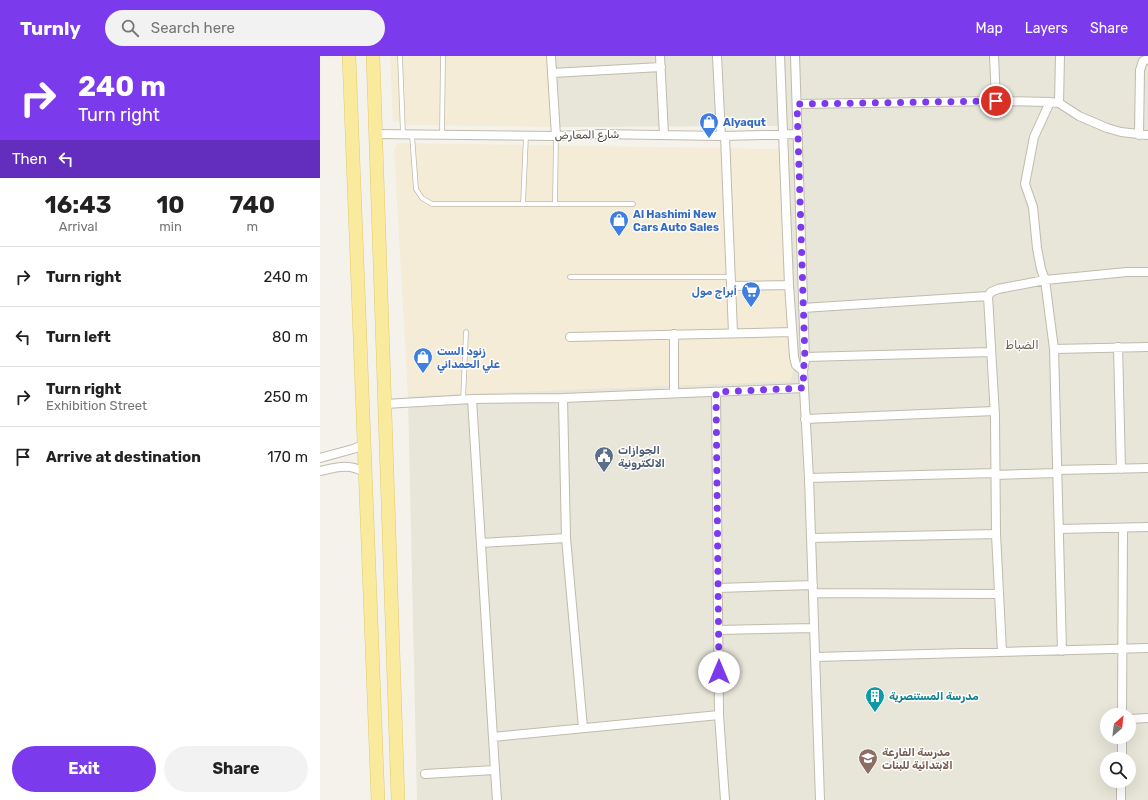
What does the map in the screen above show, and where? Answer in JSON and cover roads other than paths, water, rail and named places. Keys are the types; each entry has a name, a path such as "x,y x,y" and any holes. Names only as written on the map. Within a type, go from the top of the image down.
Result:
{"main road":[{"path":"349,56 378,800"},
{"path":"373,56 398,800"}],"street":[{"path":"551,56 556,136"},
{"path":"660,56 664,135"},
{"path":"717,56 723,136 733,333"},
{"path":"780,56 789,285 794,361 796,365 803,370"},
{"path":"795,56 804,308 805,364 803,370 809,478 820,800"},
{"path":"994,56 996,101"},
{"path":"1059,103 1060,56"},
{"path":"1139,135 1140,70 1143,61 1148,59"},
{"path":"552,73 661,67"},
{"path":"797,104 996,101 1050,102 1059,103 1079,116 1107,128 1120,132 1148,135"},
{"path":"1050,102 1034,137 1025,184 1033,207 1041,270 1045,280 1054,349 1062,651"},
{"name":"شارع المعارض","path":"375,134 526,136 599,134 723,136 798,134"},
{"path":"804,308 988,296 991,292 998,289 1045,280 1127,272 1148,272"},
{"path":"731,286 789,285"},
{"path":"988,296 994,412 996,534 1002,652"},
{"path":"570,336 792,332"},
{"path":"674,334 674,394"},
{"path":"1054,349 1148,347"},
{"path":"1118,348 1121,469"},
{"path":"805,357 991,352"},
{"path":"385,404 472,399 563,398 804,388"},
{"path":"716,392 719,714 725,800"},
{"path":"563,398 566,538 583,728"},
{"path":"472,399 497,800"},
{"path":"805,419 994,412"},
{"path":"320,458 348,451 364,444"},
{"path":"320,471 349,466 366,473"},
{"path":"809,478 995,474 1148,468"},
{"path":"1059,530 1148,527"},
{"path":"1122,528 1122,708"},
{"path":"811,538 996,534"},
{"path":"481,544 566,538"},
{"path":"718,588 999,594"},
{"path":"718,630 814,628"},
{"path":"815,657 1148,648"},
{"path":"493,737 719,714"},
{"path":"1136,719 1148,718"},
{"path":"425,774 495,770"},
{"path":"1121,800 1122,788"}],"lane":[{"path":"400,56 403,135"},
{"path":"442,135 443,56"},
{"path":"412,135 416,189 422,198 432,204 634,204"},
{"path":"523,204 526,136"},
{"path":"555,204 556,136"},
{"path":"570,277 731,277"},
{"path":"462,400 466,332"}],"place":[{"name":"Alyaqut","path":"709,139"},
{"name":"Al Hashimi New Cars Auto Sales","path":"619,237"},
{"name":"أبراج مول","path":"751,308"},
{"name":"زنود الست علي الحمداني","path":"423,374"},
{"name":"الجوازات الالكترونية","path":"604,473"},
{"name":"مدرسة المستنصرية","path":"875,713"},
{"name":"مدرسة الفارعة الابتدائية للبنات","path":"868,775"}],"district":[{"name":"الضباط","path":"1022,345"}]}
